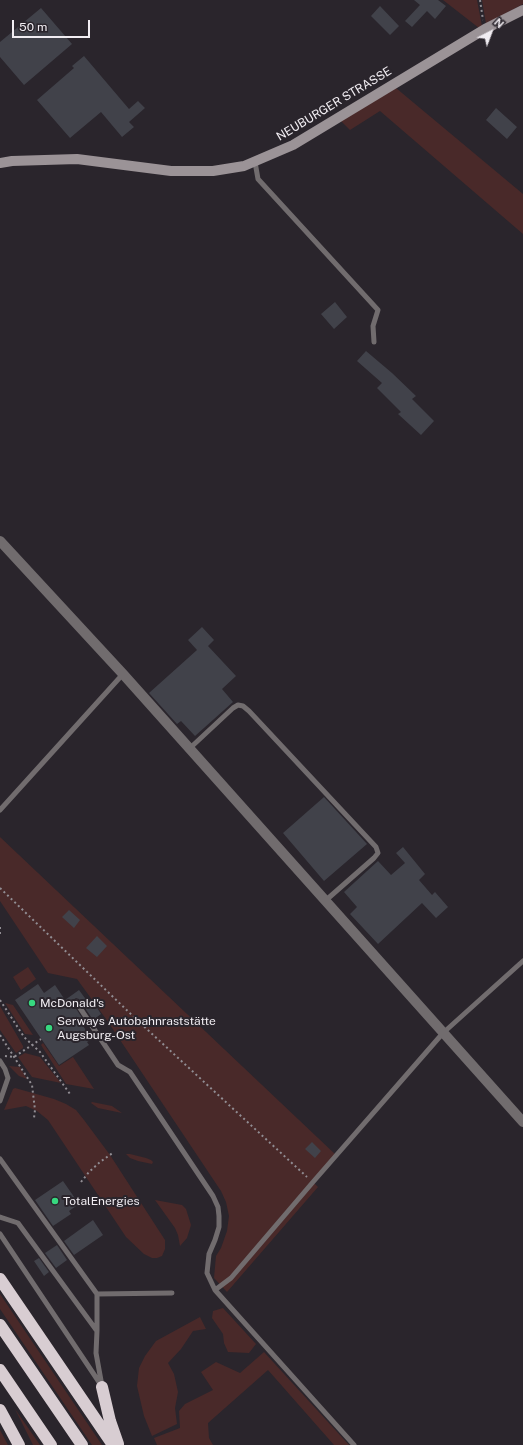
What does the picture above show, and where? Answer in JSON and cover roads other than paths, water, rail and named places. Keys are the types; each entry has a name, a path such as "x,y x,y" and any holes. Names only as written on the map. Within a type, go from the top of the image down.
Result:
{"highway":[{"path":"0,1279 113,1445"},
{"path":"0,1325 82,1445"},
{"path":"0,1370 51,1445"},
{"path":"102,1387 110,1422 118,1445"},
{"path":"0,1410 19,1445"}],"street":[{"name":"NEUBURGER STRASSE","path":"0,163 12,161 77,159 171,171 213,171 244,166 293,145 485,29 523,10"},
{"path":"0,541 123,674 523,1122"}],"lane":[{"path":"255,162 258,179 378,310 373,326 374,342"},
{"path":"0,810 123,674"},
{"path":"189,749 233,708 238,705 243,706 376,848 378,853 374,858 325,901"},
{"path":"215,1290 231,1278 443,1033 523,961"},
{"path":"76,1002 118,1065 130,1072 213,1196 218,1207 219,1216 215,1240 209,1254 207,1273 215,1290 354,1445"},
{"path":"0,1061 8,1078 0,1101"},
{"path":"0,1159 97,1294 96,1352 102,1387"},
{"path":"0,1217 18,1223 97,1331"},
{"path":"0,1234 102,1387"},
{"path":"97,1294 172,1293"}],"place":[{"name":"McDonald's","path":"32,1003"},
{"name":"Serways Autobahnraststätte Augsburg-Ost","path":"49,1028"},
{"name":"TotalEnergies","path":"55,1201"}]}
